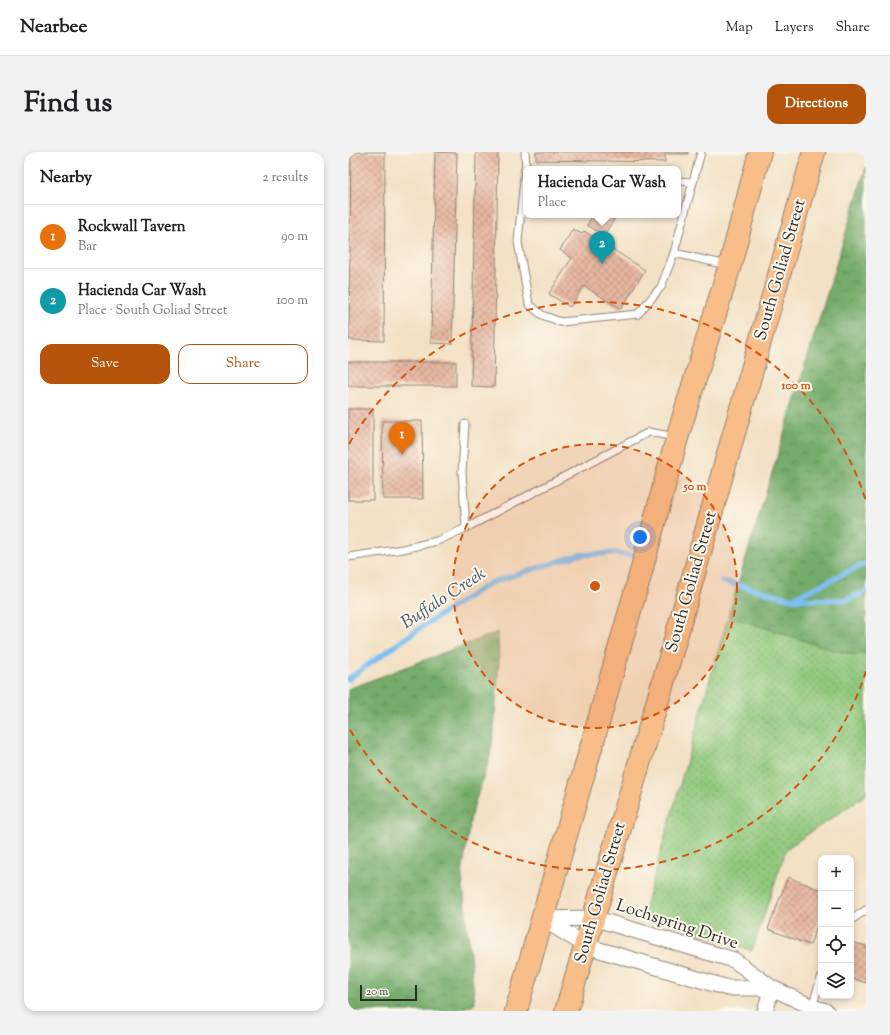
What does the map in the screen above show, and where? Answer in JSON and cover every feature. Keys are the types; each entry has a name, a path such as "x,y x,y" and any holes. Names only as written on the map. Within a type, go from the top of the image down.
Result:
{"main road":[{"path":"516,1011 645,560 677,438 730,265 760,152"},
{"name":"South Goliad Street","path":"566,1011 664,678 814,152"}],"street":[{"name":"Lochspring Drive","path":"543,920 593,918 734,960 772,988 819,1009"},
{"name":"Lochspring Drive","path":"543,920 585,945 728,988 772,988"},
{"path":"765,1011 772,988"}],"lane":[{"path":"525,152 525,166"},
{"path":"523,191 518,242 529,304 542,315 561,322 638,314 661,287 674,254 701,152"},
{"path":"681,180 693,182"},
{"path":"674,254 730,265"},
{"path":"465,424 462,472 466,528"},
{"path":"348,557 403,549 437,541 466,528 649,432 677,438"},
{"path":"854,918 866,910"},
{"path":"819,1009 820,999"}],"green space":[{"path":"866,167 866,652 857,655 836,651 728,616"},
{"path":"728,616 836,651 857,655 866,652 866,795 786,849 752,951 643,914"},
{"path":"498,632 499,661 494,732 489,760 471,815 462,875 475,1004 453,1011 348,1011 348,689"}],"building":[{"path":"351,152 385,152 384,341 349,340"},
{"path":"435,152 457,153 452,344 431,343"},
{"path":"476,152 498,152 494,387 471,386"},
{"path":"536,152 688,152 688,154 665,154 665,162 536,160"},
{"path":"591,218 615,218 604,235 587,225"},
{"path":"573,229 582,234 584,231 645,270 621,309 584,286 570,307 549,294 572,258 560,250"},
{"path":"348,362 456,362 456,386 348,386"},
{"path":"348,409 373,409 373,500 348,500"},
{"path":"382,421 422,421 423,499 383,499"},
{"path":"788,877 818,889 818,922 810,945 768,929"},
{"path":"854,943 866,946 866,983 854,979"}],"waterway":[{"name":"Buffalo Creek","path":"348,679 423,626 490,583 578,555 615,553 634,556"},
{"path":"794,598 866,563"},
{"name":"Buffalo Creek","path":"722,581 792,599 846,600 866,592"}],"place":[{"name":"Hacienda Car Wash","path":"602,264"},
{"name":"Rockwall Tavern","path":"402,455"}]}
